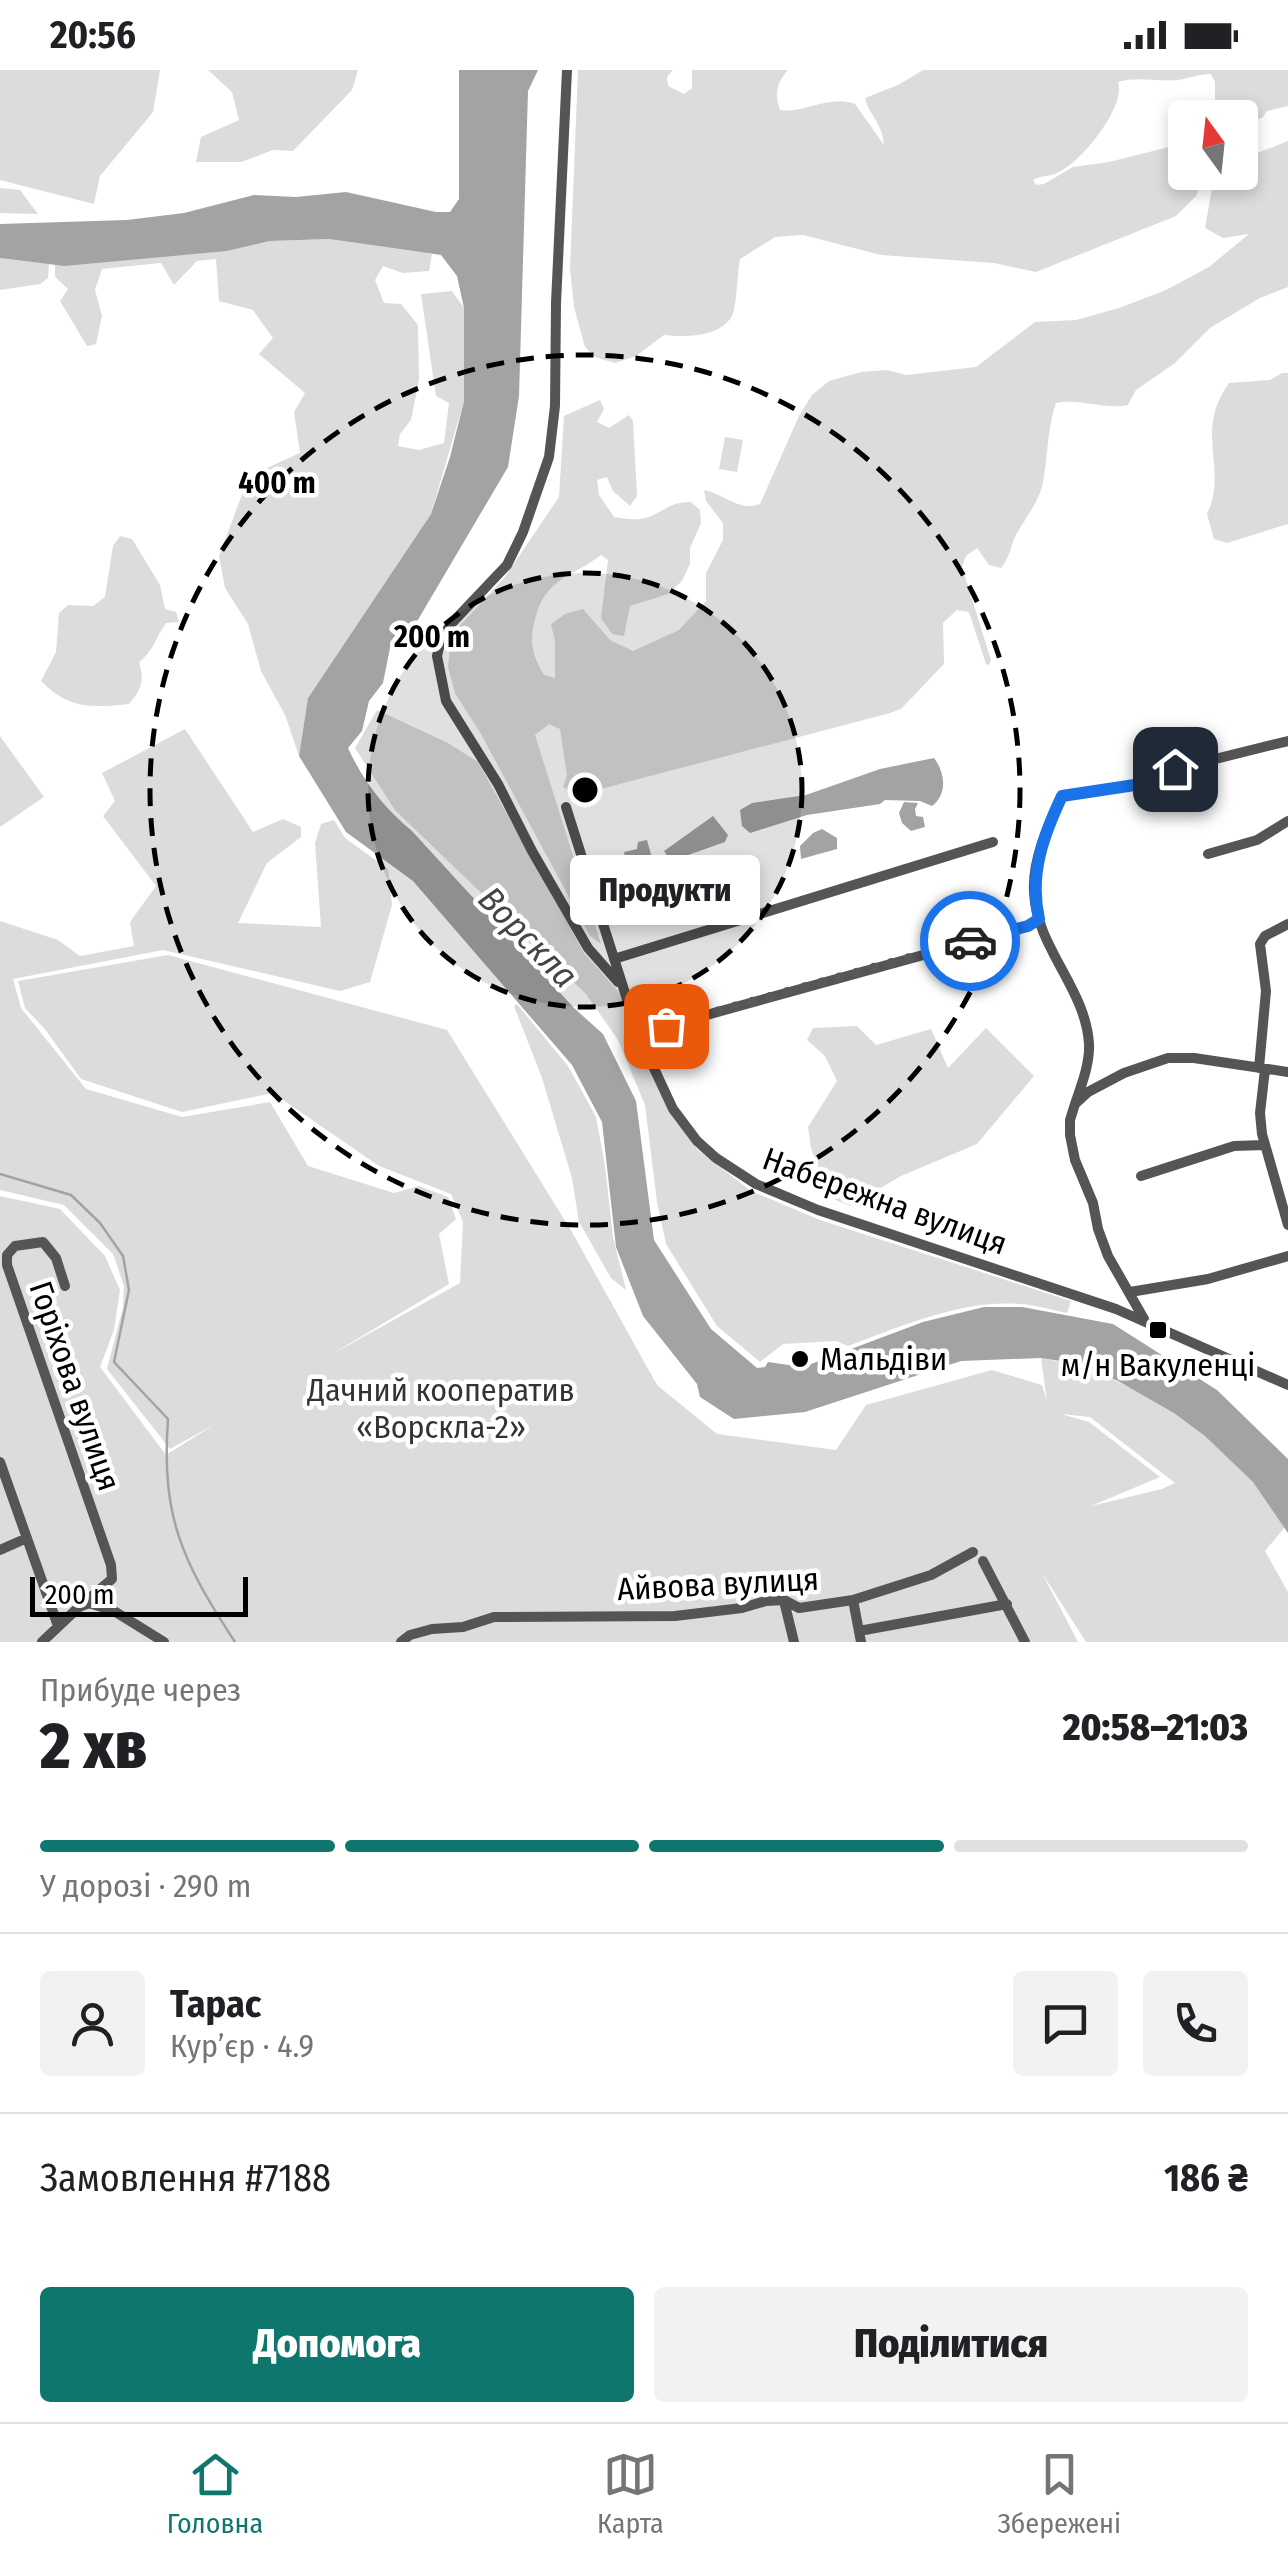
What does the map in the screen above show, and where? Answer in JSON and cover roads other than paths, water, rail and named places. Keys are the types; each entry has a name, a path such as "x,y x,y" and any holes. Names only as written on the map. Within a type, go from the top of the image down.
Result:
{"street":[{"path":"567,70 555,406 549,456 523,532 507,565 450,624 436,656 446,700 498,784 588,948 622,986"},
{"path":"1144,1320 1108,1256 1094,1203 1075,1160 1070,1120 1087,1064 1089,1042 1039,919 1034,892 1037,868 1049,823 1062,796 1148,783 1175,769 1288,740"},
{"name":"Набережна вулиця","path":"566,806 638,1034 685,1126 716,1158 756,1184 818,1210 1144,1320 1288,1385"},
{"path":"1208,854 1257,840 1288,822"},
{"path":"614,959 993,842"},
{"path":"638,1034 1028,926 1039,919"},
{"path":"1288,924 1266,936 1260,944 1266,991 1260,1113 1283,1218 1288,1225"},
{"path":"1075,1104 1088,1092 1124,1073 1168,1058 1288,1072"},
{"path":"1141,1176 1234,1146 1265,1145"},
{"name":"Горіхова вулиця","path":"65,1286 56,1258 43,1242 14,1246 7,1254 7,1265 111,1565 112,1579 79,1607"},
{"path":"1130,1292 1208,1279 1288,1256"},
{"path":"0,1462 58,1626"},
{"path":"0,1550 26,1538"},
{"name":"Айвова вулиця","path":"401,1642 432,1628 464,1627 494,1618 675,1616 784,1600 800,1608 853,1600 931,1575 973,1552"},
{"path":"983,1561 1026,1642"},
{"path":"784,1600 794,1642"},
{"path":"853,1600 860,1636 1006,1604"},
{"path":"42,1642 89,1602 102,1605 164,1642"}],"waterway":[{"path":"0,1174 71,1195 100,1223 123,1256 129,1290 114,1362 168,1419 168,1484 179,1537 201,1587 235,1642"}],"place":[{"name":"Продукти","path":"666,1026"},
{"name":"м/н Вакуленці","path":"1158,1330"},
{"name":"Мальдіви","path":"800,1359"}],"water label":[{"name":"Ворскла","path":"528,937"}],"park label":[{"name":"Дачний кооператив «Ворскла-2»","path":"441,1408"}]}
